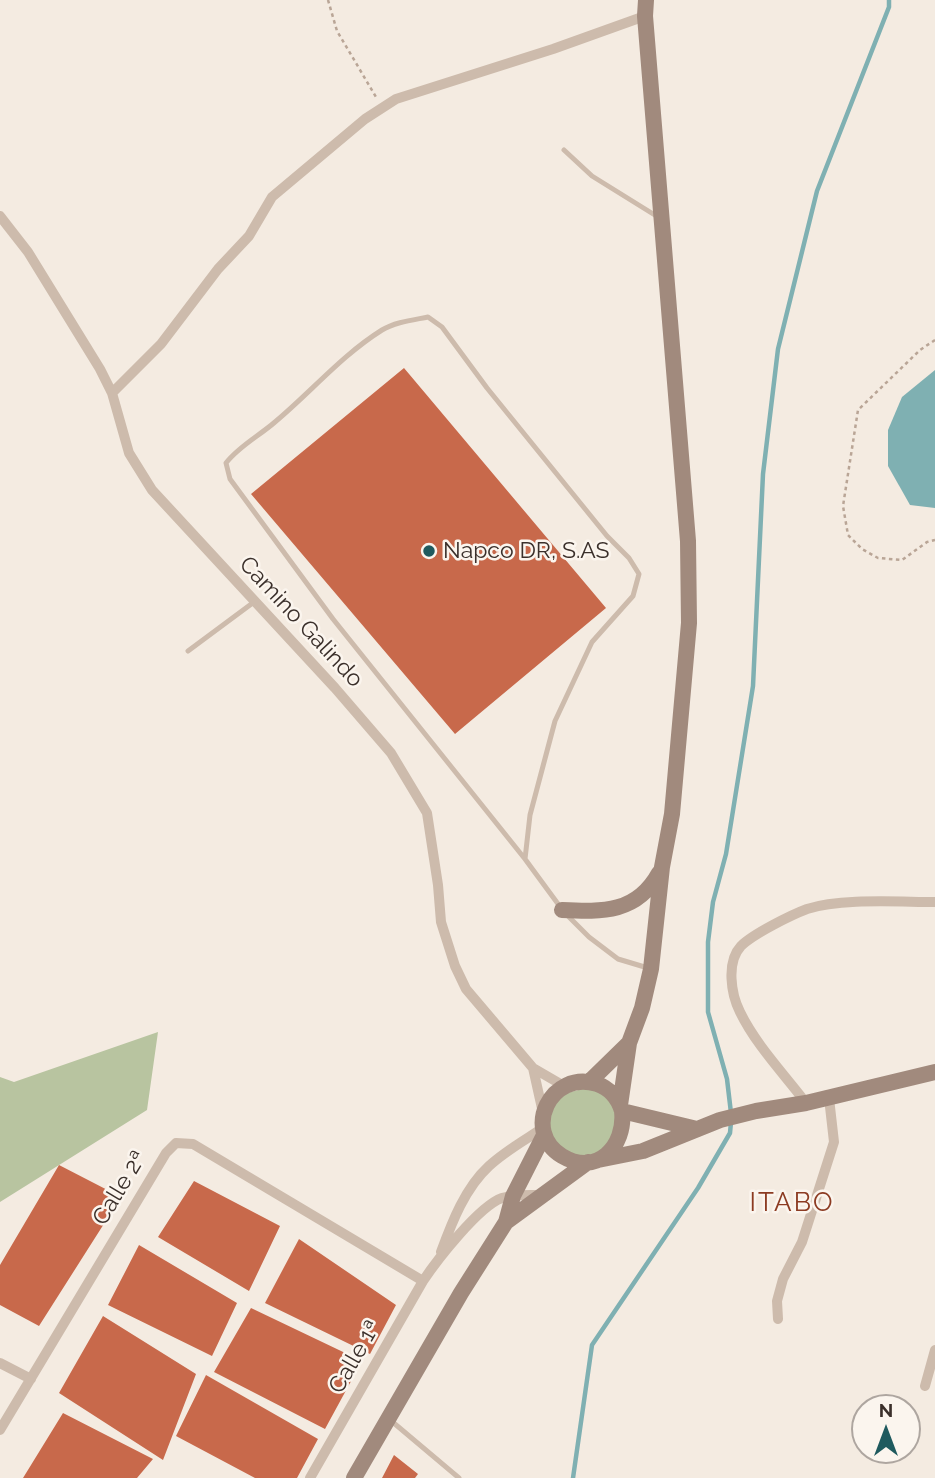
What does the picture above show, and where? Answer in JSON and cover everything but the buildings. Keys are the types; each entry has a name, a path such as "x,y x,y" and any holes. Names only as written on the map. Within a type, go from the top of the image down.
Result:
{"main road":[{"path":"506,1222 541,1195 611,1152 620,1140 624,1125 621,1108 629,1043 642,1008 651,969 662,867 672,814 689,623 688,541 646,8"},
{"path":"562,910 612,910 632,901 650,888 662,867"},
{"path":"589,1082 629,1043"},
{"path":"543,1126 557,1153 566,1159 593,1161 643,1151 720,1120 829,1098 935,1072"},
{"path":"354,1478 461,1293 506,1222 513,1196 543,1126 551,1096 564,1086 589,1082 602,1086 613,1094 621,1108 697,1129"}],"street":[{"path":"111,393 161,345 218,269 249,236 272,197 312,161 382,108 396,99 553,49 646,8"},
{"name":"Camino Galindo","path":"0,216 28,252 100,369 111,393 130,453 152,490 335,688 383,744 416,792 427,813 438,885 440,922 455,966 467,989 533,1068 564,1086"},
{"path":"806,1103 756,1038 739,1011 732,988 732,966 741,946 776,923 808,909 841,904 935,902"},
{"name":"Camino Galindo","path":"533,1068 543,1126"},
{"path":"778,1320 777,1301 783,1279 802,1242 834,1142 829,1098"},
{"name":"Calle 1ª","path":"438,1258 452,1221 476,1181 502,1155 543,1126"},
{"name":"Calle 2ª","path":"0,1430 166,1153 176,1143 194,1144 423,1280"},
{"name":"Calle 1ª","path":"310,1478 438,1258 495,1202 513,1196 541,1195"},
{"path":"925,1386 935,1350"},
{"path":"0,1363 31,1379"}],"lane":[{"path":"564,150 592,176 661,219"},
{"path":"525,859 530,815 555,721 592,642 633,596 639,574 629,558 607,536 487,388 442,327 428,317 407,321 383,329 327,373 275,422 233,454 226,463 230,479 333,619 525,859 562,910 589,937 618,959 651,969"},
{"path":"188,651 254,602"},
{"path":"389,1418 459,1478"}],"path":[{"path":"328,0 337,31 382,108"},
{"path":"935,340 920,350 858,410 844,506 848,535 878,558 902,560 927,542 935,540"}],"green space":[{"path":"158,1032 147,1110 0,1202 0,1077 14,1082"},
{"path":"590,1087 610,1099 618,1122 610,1145 589,1157 565,1153 550,1136 548,1115 559,1095"}],"water":[{"path":"935,370 935,508 910,505 888,466 888,430 902,397"}],"waterway":[{"path":"731,1113 727,1079 708,1012 708,942 713,902 726,854 753,686 763,474 778,349 817,191 889,7 889,0"},
{"path":"573,1478 592,1345 698,1188 730,1133 731,1122"}],"place":[{"name":"Napco DR, S.AS","path":"429,551"}],"district":[{"name":"ITABO","path":"792,1203"}]}
